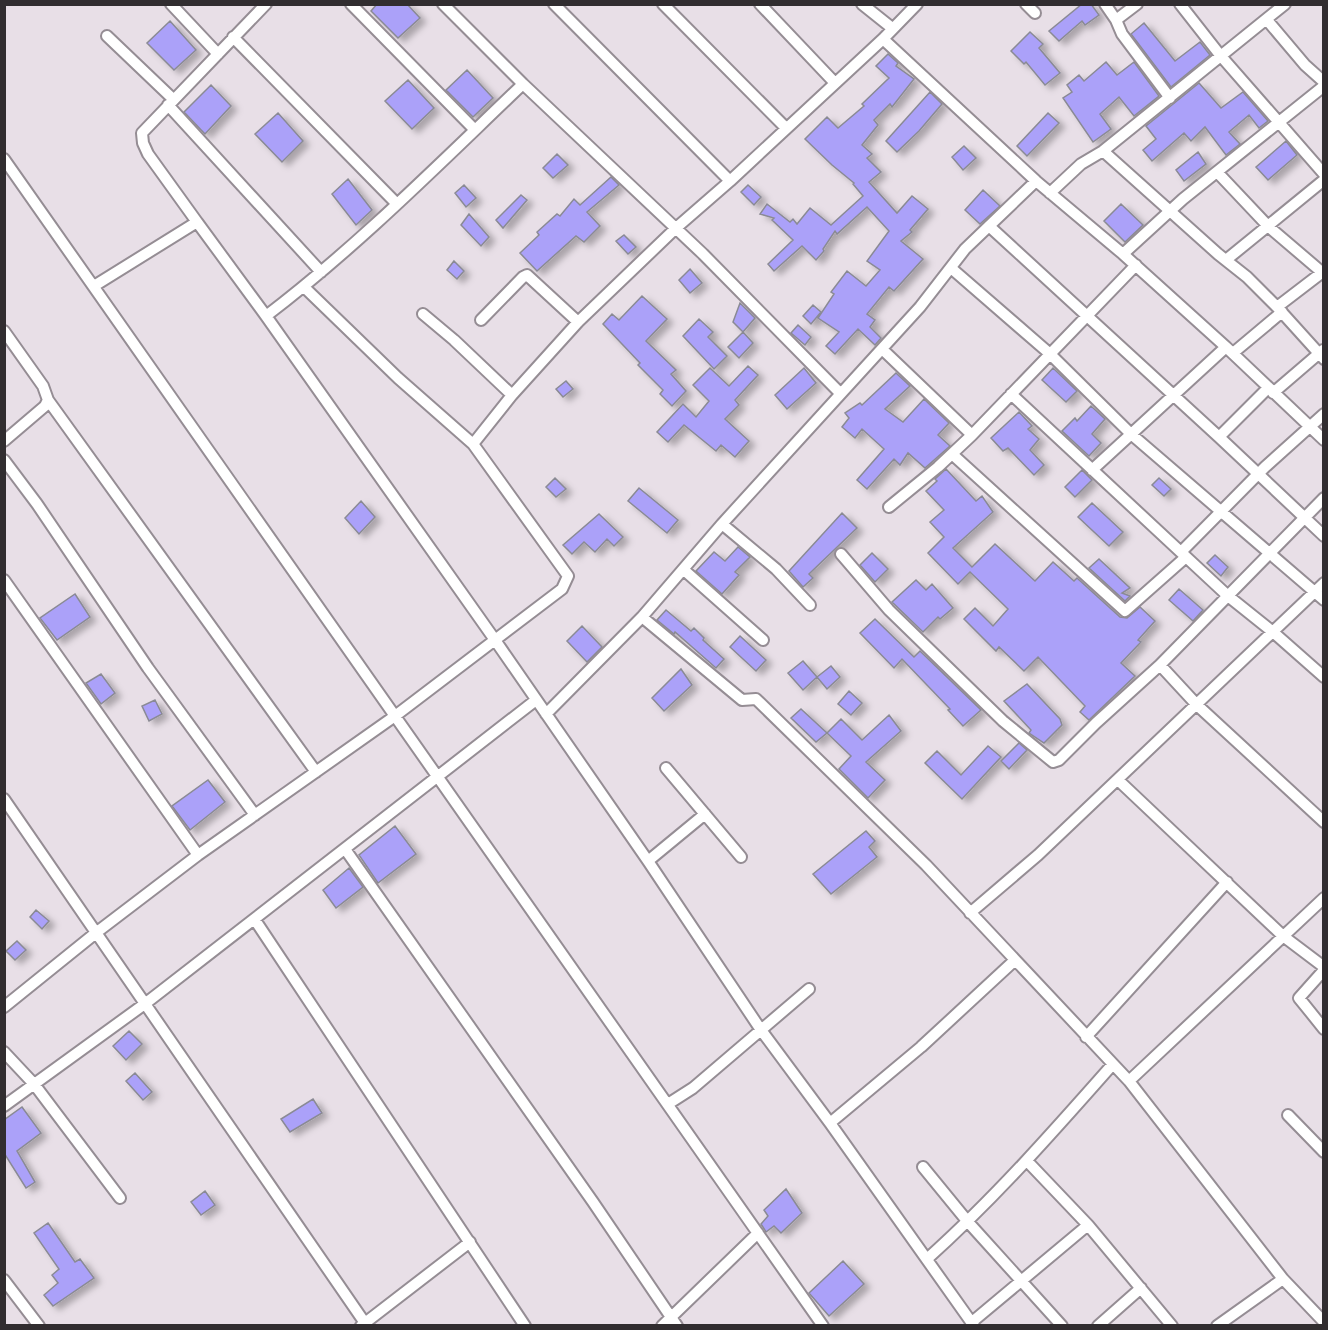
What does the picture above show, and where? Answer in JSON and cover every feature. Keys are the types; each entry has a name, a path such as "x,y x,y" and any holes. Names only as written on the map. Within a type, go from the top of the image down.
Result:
{"street":[{"path":"171,4 218,54"},
{"path":"266,4 142,133 148,154 266,316 537,700 761,1030 973,1324 1088,1225"},
{"path":"351,4 475,130"},
{"path":"443,4 523,84 676,228 840,393"},
{"path":"663,4 786,128"},
{"path":"760,4 835,83"},
{"path":"862,4 892,28"},
{"path":"473,444 512,395 578,322 676,228 883,39 917,4"},
{"path":"1026,4 1035,13"},
{"path":"1105,4 1122,34 1170,98"},
{"path":"1116,20 1137,4"},
{"path":"1180,4 1220,55 1323,174"},
{"path":"1050,193 1081,164 1103,151 1285,4"},
{"path":"555,5 730,181"},
{"path":"1123,254 1170,211 1323,84 1267,20"},
{"path":"107,36 170,102 321,272"},
{"path":"233,37 397,204"},
{"path":"883,39 1036,182 1136,265 1229,350 1323,441"},
{"path":"266,316 304,287 397,204 523,84"},
{"path":"1103,151 1279,309 1322,354 1270,390 1219,437"},
{"path":"4,159 823,1326"},
{"path":"1092,470 1173,395 1323,273 1269,226 1217,172"},
{"path":"1226,260 1323,180"},
{"path":"546,714 642,617 722,524 920,308 965,249 1036,182"},
{"path":"94,286 197,222"},
{"path":"989,226 1219,437 1323,536"},
{"path":"889,507 972,435 1136,265"},
{"path":"951,268 1049,353 1131,434 1323,600"},
{"path":"481,320 527,275 578,322"},
{"path":"4,1007 198,855 395,716 562,589 568,576 473,444 398,378 304,287"},
{"path":"423,314 512,395"},
{"path":"4,331 43,386 48,400 316,772"},
{"path":"882,349 972,435"},
{"path":"1011,394 1228,596 1323,675"},
{"path":"4,441 45,406 48,400"},
{"path":"952,454 1125,611 1183,555 1258,474 1323,414"},
{"path":"4,460 38,504 148,669 255,815"},
{"path":"841,554 890,610 1004,721 1053,762 1059,760 1160,665 1323,498"},
{"path":"722,524 776,569 810,605"},
{"path":"684,570 764,640"},
{"path":"4,580 198,855"},
{"path":"970,913 1038,855 1323,584"},
{"path":"642,617 742,700 756,699 926,865 1129,1081 1282,1279 1323,1322"},
{"path":"1160,665 1197,705 1323,822"},
{"path":"4,1106 146,1004 537,700"},
{"path":"666,768 741,857"},
{"path":"1118,780 1283,936 1323,968 1299,998 1323,1029"},
{"path":"4,799 364,1325 470,1242"},
{"path":"648,861 705,814"},
{"path":"345,849 594,1202 674,1321"},
{"path":"1086,1037 1227,882"},
{"path":"1129,1081 1323,898"},
{"path":"255,920 525,1326"},
{"path":"830,1123 921,1047 1014,961"},
{"path":"668,1104 693,1088 809,989"},
{"path":"4,1052 34,1084 120,1198"},
{"path":"927,1259 968,1222 1027,1161 1113,1064"},
{"path":"1288,1115 1323,1152"},
{"path":"1027,1161 1088,1225 1172,1326"},
{"path":"923,1167 968,1222 1062,1326"},
{"path":"662,1326 674,1321 758,1233"},
{"path":"1217,1326 1282,1279"},
{"path":"4,1280 39,1326"},
{"path":"1098,1326 1141,1288"}],"building":[{"path":"377,4 407,4 420,18 398,38 371,11"},
{"path":"1082,4 1091,4 1099,15 1085,25 1082,21 1059,41 1049,31"},
{"path":"170,21 196,50 174,70 147,43"},
{"path":"1144,23 1175,61 1200,42 1210,55 1171,87 1131,34"},
{"path":"1030,32 1043,44 1039,48 1060,73 1045,85 1026,62 1024,64 1011,51"},
{"path":"888,54 898,63 896,66 914,79 892,107 890,104 874,120 878,125 862,145 872,154 867,158 881,172 869,182 897,213 912,196 928,209 910,230 912,232 901,241 923,259 894,291 889,287 867,314 875,320 870,327 881,338 875,345 858,329 835,354 826,346 839,332 818,318 834,294 831,292 847,271 866,286 880,270 867,261 889,231 867,207 837,234 835,231 816,260 802,246 774,271 768,264 793,240 772,220 774,218 760,214 767,204 790,222 793,219 797,224 810,208 831,225 863,196 854,183 805,139 827,117 838,128 864,106 862,104 889,78 876,66"},
{"path":"1106,62 1117,75 1134,62 1159,96 1134,116 1119,97 1100,114 1111,129 1093,142 1063,98 1072,92 1067,85 1079,75 1084,81"},
{"path":"467,70 493,98 473,117 446,90"},
{"path":"408,80 434,108 412,129 385,101"},
{"path":"1199,83 1221,108 1243,92 1268,121 1259,128 1249,115 1229,132 1240,144 1226,155 1205,127 1191,141 1184,133 1152,161 1143,150 1156,139 1146,126"},
{"path":"211,85 231,106 205,134 184,112"},
{"path":"930,92 942,104 897,152 886,141"},
{"path":"278,113 303,141 282,162 255,134"},
{"path":"1048,113 1059,123 1027,156 1017,146"},
{"path":"1286,141 1297,155 1268,180 1256,167"},
{"path":"964,146 976,158 963,170 952,157"},
{"path":"1198,152 1206,164 1184,181 1176,170"},
{"path":"557,154 568,165 553,178 543,168"},
{"path":"611,177 619,185 587,212 600,226 584,242 576,236 537,271 520,253 539,235 537,232 557,214 560,216 574,199 580,205"},
{"path":"348,179 372,210 356,225 332,194"},
{"path":"464,185 476,198 466,207 455,193"},
{"path":"748,185 761,197 754,205 741,192"},
{"path":"983,190 1000,206 980,224 965,210"},
{"path":"521,195 527,200 503,228 496,220"},
{"path":"1121,204 1143,225 1125,242 1104,221"},
{"path":"469,214 489,237 481,246 461,225"},
{"path":"624,235 636,247 628,254 616,241"},
{"path":"454,261 464,271 457,279 447,270"},
{"path":"690,269 702,283 690,293 679,280"},
{"path":"642,296 667,319 646,341 676,370 671,374 686,391 672,406 660,394 663,390 603,324 612,314 619,320"},
{"path":"740,303 755,318 743,332 733,322"},
{"path":"813,305 821,312 811,324 803,316"},
{"path":"699,319 713,332 708,337 727,356 714,369 683,336"},
{"path":"798,325 811,337 805,345 791,333"},
{"path":"743,332 753,343 739,358 728,347"},
{"path":"748,366 758,375 735,400 739,405 725,419 749,441 735,457 721,445 716,451 684,425 668,442 657,432 683,404 696,417 709,401 693,385 710,368 729,386"},
{"path":"804,368 816,383 787,409 775,395"},
{"path":"1053,368 1077,391 1066,402 1042,380"},
{"path":"896,373 910,386 885,409 903,422 924,399 949,423 938,435 950,446 925,468 908,453 900,465 894,459 867,489 857,480 884,449 862,429 855,438 842,427 849,418 845,413 860,403 862,405"},
{"path":"566,381 573,389 563,397 556,389"},
{"path":"1091,406 1105,419 1092,434 1101,443 1089,456 1062,431 1075,418 1077,421"},
{"path":"1019,412 1032,426 1028,429 1039,439 1030,450 1044,465 1034,475 1008,448 1003,451 991,438"},
{"path":"946,469 976,501 982,496 993,512 953,548 972,567 995,544 1035,581 1053,562 1074,581 1077,578 1120,617 1127,618 1140,607 1155,621 1138,640 1141,642 1121,663 1135,676 1089,720 1080,712 1085,706 1038,657 1024,671 999,647 996,651 964,619 975,608 993,626 1008,609 970,572 958,584 928,553 944,537 930,522 944,510 926,491"},
{"path":"1082,470 1092,480 1075,497 1065,487"},
{"path":"555,478 566,489 556,497 546,487"},
{"path":"1159,478 1171,489 1164,496 1152,485"},
{"path":"639,488 678,520 667,533 628,501"},
{"path":"361,501 375,517 359,534 345,518"},
{"path":"1092,503 1123,532 1109,546 1078,517"},
{"path":"842,513 857,528 809,574 813,578 803,587 789,571"},
{"path":"599,514 623,537 614,546 607,539 595,552 584,542 572,554 563,545"},
{"path":"738,547 750,557 735,572 739,575 722,594 696,571 714,552 725,561"},
{"path":"872,553 888,569 875,582 860,565"},
{"path":"1215,555 1228,567 1221,576 1207,563"},
{"path":"1099,559 1130,588 1122,593 1130,596 1125,601 1089,568"},
{"path":"916,580 926,590 932,584 953,608 940,619 938,617 923,632 892,602"},
{"path":"1179,589 1203,610 1193,621 1169,600"},
{"path":"75,594 90,617 57,640 40,618"},
{"path":"666,610 691,631 694,628 704,638 703,640 724,659 716,668 675,632 674,634 657,620"},
{"path":"875,619 914,657 920,651 981,710 963,726 948,710 950,709 902,659 894,668 860,633"},
{"path":"582,626 602,647 587,662 567,641"},
{"path":"740,636 766,660 756,671 730,647"},
{"path":"803,661 817,677 803,690 788,673"},
{"path":"831,666 840,677 827,689 817,677"},
{"path":"681,669 692,685 664,711 652,698"},
{"path":"101,674 115,693 101,704 86,683"},
{"path":"1027,684 1060,719 1062,725 1044,743 1029,733 1031,730 1004,701"},
{"path":"849,691 862,703 851,715 838,704"},
{"path":"155,700 162,714 149,721 142,706"},
{"path":"801,709 827,733 816,742 791,718"},
{"path":"889,715 901,731 866,762 885,780 868,798 839,769 851,756 827,733 841,719 862,740"},
{"path":"1019,743 1027,750 1009,769 1001,761"},
{"path":"988,746 1001,757 962,799 925,763 937,751 961,775"},
{"path":"208,780 225,802 190,830 172,806"},
{"path":"395,826 416,854 378,883 359,855"},
{"path":"866,831 875,841 869,847 877,857 831,894 813,874"},
{"path":"349,868 363,887 336,908 323,890"},
{"path":"36,910 49,921 42,929 30,917"},
{"path":"17,941 26,950 15,960 6,951"},
{"path":"129,1031 142,1044 126,1060 113,1046"},
{"path":"135,1073 152,1092 143,1100 126,1081"},
{"path":"313,1099 322,1113 290,1132 281,1119"},
{"path":"22,1107 41,1133 17,1151 35,1182 26,1188 4,1153 4,1120"},
{"path":"786,1189 802,1213 781,1233 774,1226 766,1232 761,1224 768,1216 764,1210"},
{"path":"205,1191 215,1205 201,1215 191,1202"},
{"path":"48,1223 75,1262 80,1259 94,1278 53,1306 44,1295 58,1283 52,1275 59,1269 34,1233"},
{"path":"843,1261 864,1284 829,1316 809,1293"}]}
